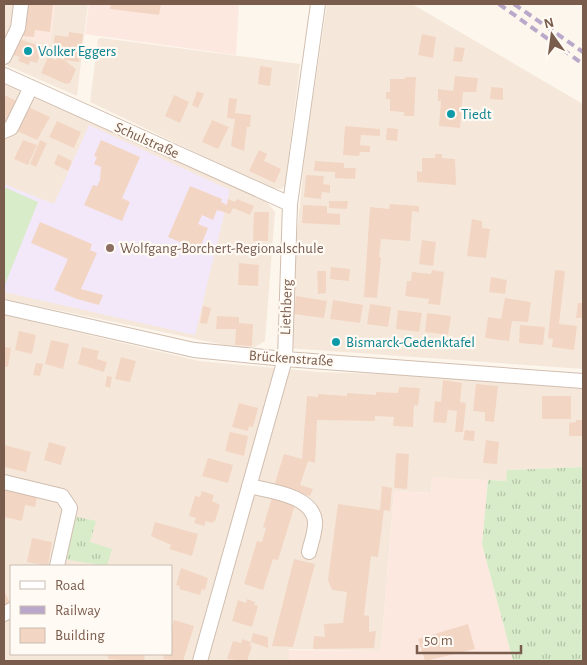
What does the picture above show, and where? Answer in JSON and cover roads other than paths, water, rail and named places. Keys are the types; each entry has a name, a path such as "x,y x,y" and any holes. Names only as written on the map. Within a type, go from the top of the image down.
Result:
{"street":[{"path":"4,57 18,28 21,4"},
{"name":"Liethberg","path":"200,661 285,359 290,204 318,4"},
{"name":"Schulstraße","path":"4,75 290,204"},
{"path":"4,131 11,128 31,87"},
{"name":"Brückenstraße","path":"4,307 194,350 285,359 583,381"},
{"path":"4,482 62,496 67,502 70,508 57,565"},
{"path":"249,486 299,500 307,505 312,512 315,522 309,552"}],"railway":[{"path":"499,4 583,64"},
{"path":"514,4 583,52"}],"place":[{"name":"Volker Eggers","path":"28,51"},
{"name":"Tiedt","path":"451,114"},
{"name":"Wolfgang-Borchert-Regionalschule","path":"110,248"},
{"name":"Bismarck-Gedenktafel","path":"336,342"}]}
